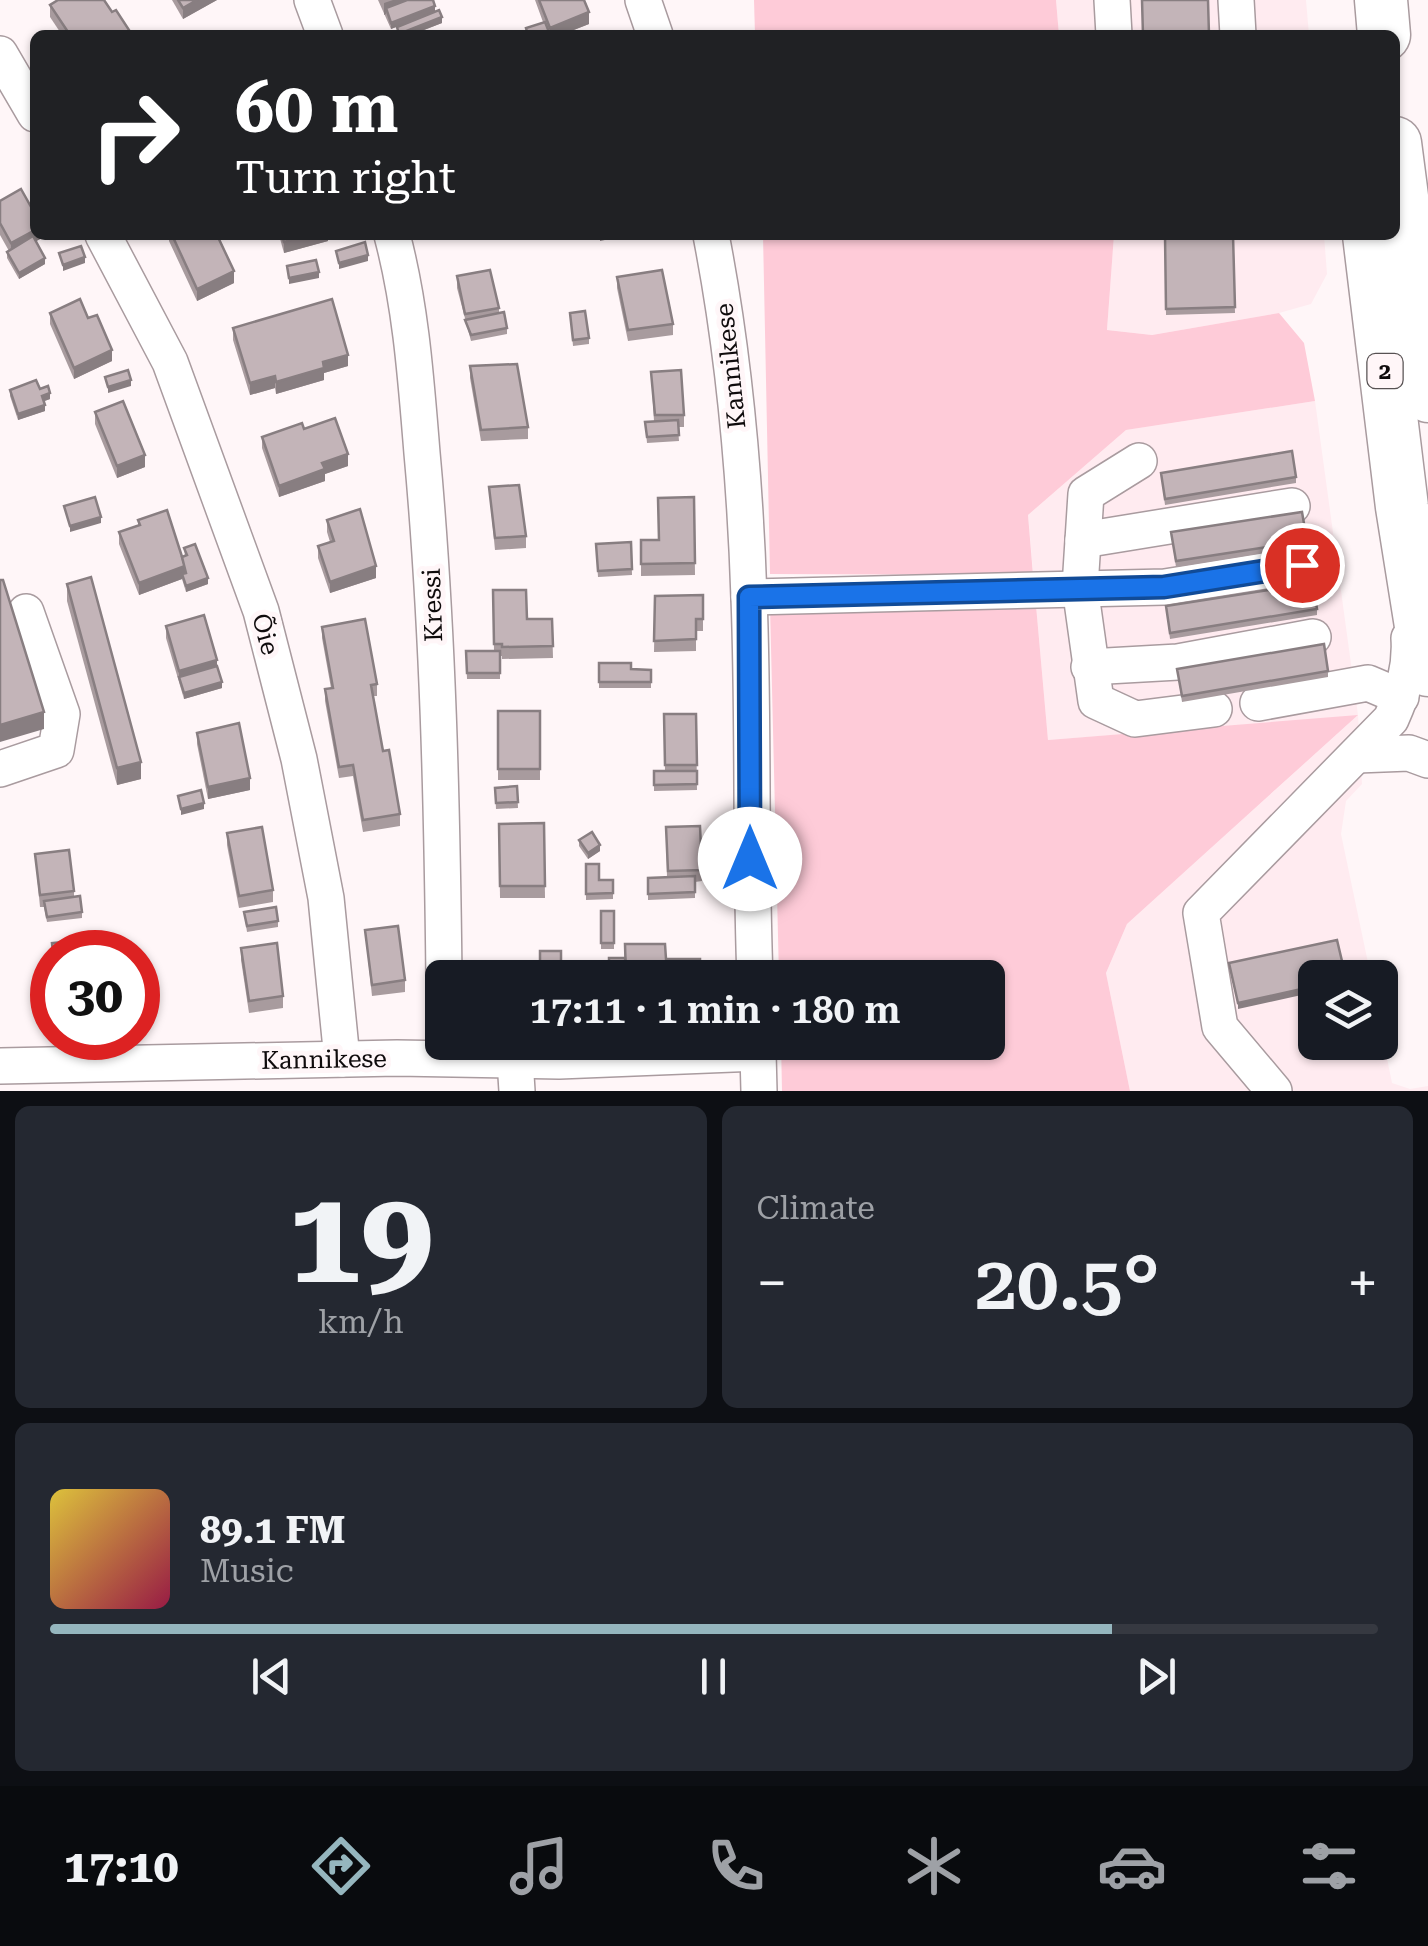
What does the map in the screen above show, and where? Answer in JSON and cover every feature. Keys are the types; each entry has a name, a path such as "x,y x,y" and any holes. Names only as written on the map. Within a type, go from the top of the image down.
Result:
{"highway":[{"path":"1345,0 1348,30"},
{"path":"1381,0 1384,30"},
{"name":"2","path":"1400,181 1428,396"},
{"name":"2","path":"1370,240 1402,507 1414,684"}],"street":[{"path":"312,0 324,30"},
{"path":"642,0 653,30"},
{"path":"1112,0 1114,30"},
{"path":"1236,0 1238,30"},
{"path":"0,54 30,105"},
{"name":"Õie","path":"106,240 170,362 261,611 298,759 326,898 342,1059"},
{"name":"Kressi","path":"393,240 402,273 414,366 429,528 443,960"},
{"name":"Kannikese","path":"713,240 725,305 749,597 754,960"},
{"path":"1138,461 1086,494 1080,587 1088,667 1096,702 1134,719 1214,709"},
{"path":"1083,540 1292,506"},
{"path":"749,597 1164,587 1302,565"},
{"path":"0,769 56,750 62,714 26,612"},
{"path":"1088,667 1178,662 1313,638"},
{"path":"1258,703 1368,684 1414,684"},
{"path":"1274,1091 1220,1027 1202,914 1391,720 1414,684"},
{"path":"1357,755 1409,753 1428,760"},
{"name":"Kannikese","path":"0,1066 342,1059 425,1053"},
{"name":"Kannikese","path":"471,1060 516,1076 654,1060"},
{"path":"758,1060 759,1091"}],"shaded area":[{"path":"754,0 1056,0 1059,30 755,30"},
{"path":"1056,0 1306,0 1309,30 1059,30"},
{"path":"763,240 1114,240 1107,330 1152,335 1279,313 1304,343 1315,401 1126,430 1028,515 1033,575 770,574"},
{"path":"1114,240 1324,240 1327,274 1311,304 1152,335 1107,330"},
{"path":"1315,401 1358,715 1362,784 1346,801 1341,834 1367,960 1298,960 1298,1060 1387,1060 1392,1083 1410,1089 1428,1086 1428,1091 1130,1091 1106,973 1127,924 1357,716 1048,740 1028,515 1126,430"},
{"path":"1035,594 1048,740 1358,715 1127,924 1106,973 1130,1091 782,1091 781,1060 1005,1060 1005,960 779,960 770,606"}],"building":[{"path":"58,0 104,0 129,30 67,30 50,5"},
{"path":"178,0 197,0 183,8"},
{"path":"407,0 433,0 435,6 391,23 386,8"},
{"path":"539,0 584,0 589,12 550,28"},
{"path":"1142,0 1208,0 1209,30 1143,30"},
{"path":"439,10 442,17 409,30 397,27"},
{"path":"545,22 548,30 527,30"},
{"path":"21,189 30,205 30,233 11,243 0,223 0,201"},
{"path":"30,238 45,258 19,273 7,252"},
{"path":"174,240 219,240 234,271 197,289"},
{"path":"1165,240 1233,240 1235,307 1166,309"},
{"path":"365,242 368,255 339,263 336,251"},
{"path":"81,246 85,257 63,265 59,253"},
{"path":"316,260 319,272 289,278 287,266"},
{"path":"490,270 499,308 465,314 457,276"},
{"path":"662,270 673,324 628,330 617,277"},
{"path":"80,299 88,318 97,315 112,350 74,368 50,313"},
{"path":"332,299 348,355 323,362 324,368 276,382 275,376 250,383 233,328"},
{"path":"585,311 589,338 573,340 570,313"},
{"path":"504,312 507,328 471,335 465,320"},
{"path":"517,364 528,427 481,430 470,366"},
{"path":"128,370 131,380 108,387 105,377"},
{"path":"681,370 684,415 655,415 651,372"},
{"path":"36,380 40,389 48,386 50,393 42,396 45,405 18,414 10,390"},
{"path":"123,401 145,455 117,466 95,412"},
{"path":"335,418 348,454 322,463 325,469 279,486 262,437 302,423 304,429"},
{"path":"678,420 679,435 647,437 645,422"},
{"path":"1292,451 1296,477 1165,499 1161,473"},
{"path":"519,485 526,536 495,538 489,487"},
{"path":"95,497 101,517 70,526 64,506"},
{"path":"694,497 695,563 641,564 641,540 659,540 658,498"},
{"path":"360,509 376,566 330,582 318,546 334,541 327,520"},
{"path":"167,510 185,566 139,583 119,532"},
{"path":"1302,512 1307,541 1176,561 1171,532"},
{"path":"631,542 632,569 598,571 596,544"},
{"path":"195,544 208,578 186,586 182,557 187,555 184,548"},
{"path":"91,577 141,762 117,768 67,584"},
{"path":"0,580 44,712 0,725"},
{"path":"1313,583 1317,609 1170,633 1166,606"},
{"path":"493,590 526,590 527,619 552,619 553,646 494,644"},
{"path":"703,595 703,619 696,619 696,639 654,641 655,596"},
{"path":"204,615 217,660 179,671 166,626"},
{"path":"365,619 377,684 371,685 383,751 389,750 400,814 363,820 353,765 339,767 325,689 333,688 322,627"},
{"path":"1324,644 1328,671 1182,696 1177,669"},
{"path":"466,651 500,651 500,673 467,673"},
{"path":"599,663 631,663 631,669 651,670 651,682 599,682"},
{"path":"217,666 222,682 184,693 179,677"},
{"path":"498,711 540,711 540,769 498,769"},
{"path":"664,714 696,714 697,765 665,765"},
{"path":"239,723 250,778 208,787 197,733"},
{"path":"654,771 697,771 697,784 654,785"},
{"path":"517,786 518,802 496,803 495,788"},
{"path":"201,790 204,803 181,809 178,796"},
{"path":"544,823 545,886 500,886 499,824"},
{"path":"700,826 702,870 668,871 666,827"},
{"path":"262,827 273,890 239,896 227,833"},
{"path":"592,832 600,845 588,853 579,840"},
{"path":"69,850 74,891 40,895 35,854"},
{"path":"586,864 599,864 599,880 613,880 613,893 586,894"},
{"path":"695,876 695,892 648,894 648,878"},
{"path":"80,896 82,912 47,917 44,901"},
{"path":"276,907 278,921 247,926 244,912"},
{"path":"601,911 614,911 614,943 601,943"},
{"path":"398,926 405,980 372,985 365,930"},
{"path":"1337,940 1342,960 1298,960 1298,990 1238,1003 1229,963"},
{"path":"277,943 283,996 249,1001 241,948"},
{"path":"625,944 665,944 666,959 700,959 700,960 625,960"},
{"path":"540,951 561,951 561,960 540,960"}],"route":[{"path":"750,859 749,597 1164,587 1302,565"}]}
